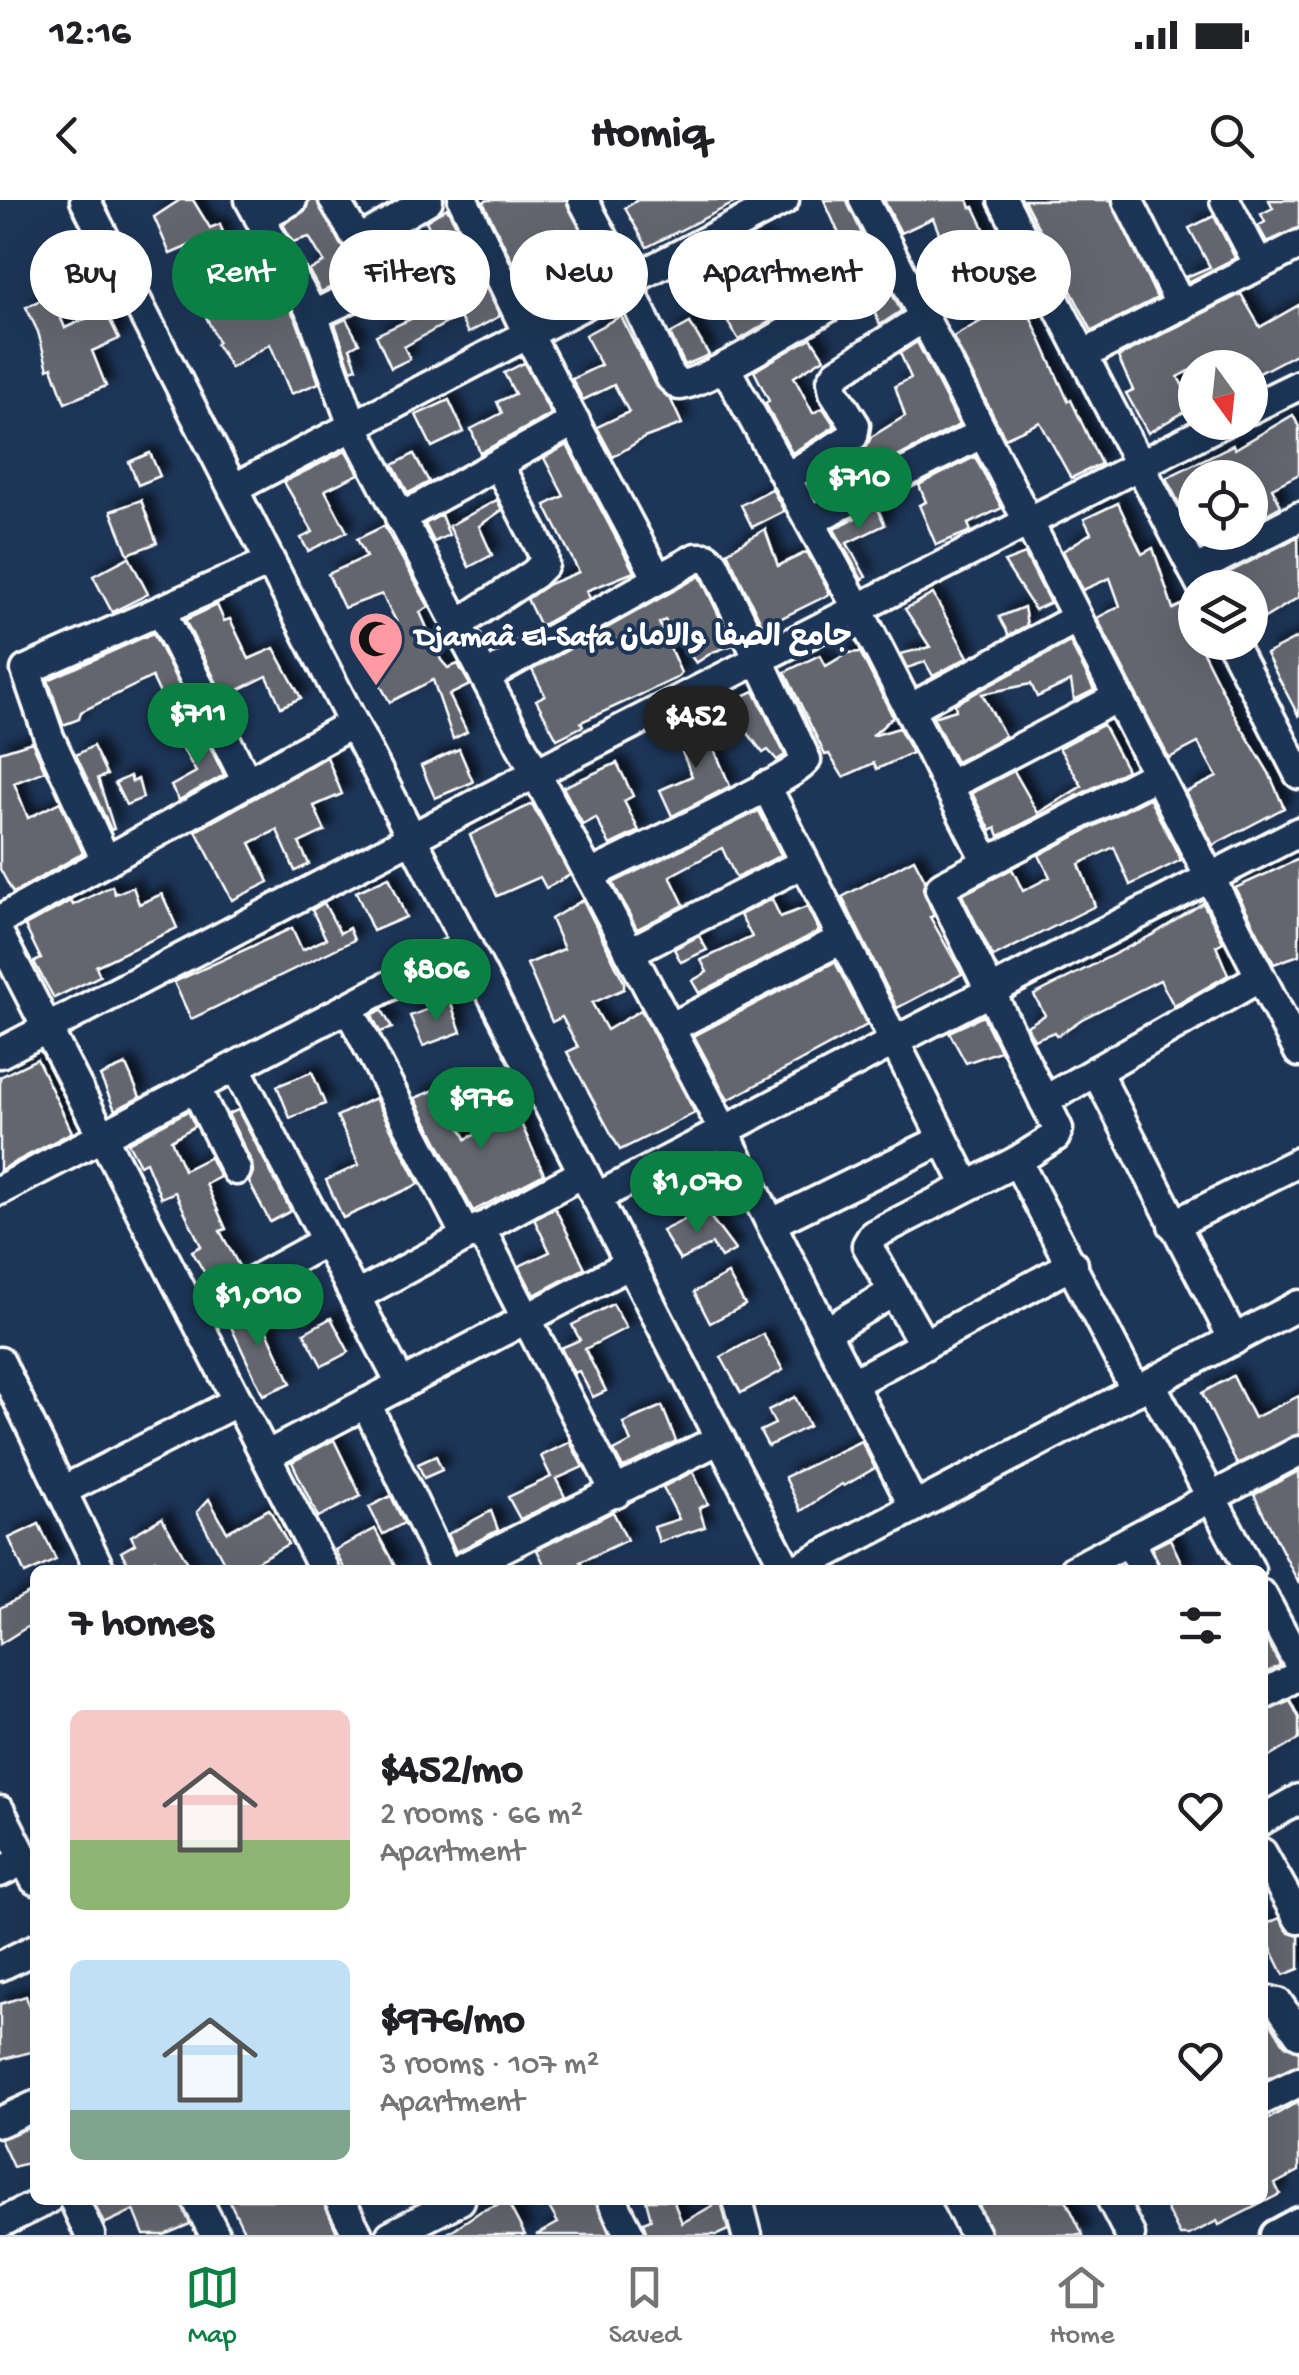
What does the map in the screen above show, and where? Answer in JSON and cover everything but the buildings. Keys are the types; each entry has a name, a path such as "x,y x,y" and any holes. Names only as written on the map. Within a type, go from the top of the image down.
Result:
{"street":[{"path":"85,200 784,1565"},
{"path":"292,200 254,208 313,314 352,426 724,1131 914,1507"},
{"path":"334,200 355,235 363,238 428,200"},
{"path":"462,200 477,230"},
{"path":"583,200 599,230"},
{"path":"648,271 784,200"},
{"path":"864,200 916,302"},
{"path":"1003,200 1194,570"},
{"path":"1128,200 1181,306"},
{"path":"1225,200 1259,266"},
{"path":"1083,356 1299,245"},
{"path":"490,256 658,579"},
{"path":"644,320 671,378 679,386 688,386 898,265"},
{"path":"313,314 329,307"},
{"path":"233,489 555,320"},
{"path":"786,478 852,436 854,425 834,392 832,380 838,372 921,320"},
{"path":"925,320 1299,1052"},
{"path":"725,366 858,609 987,862"},
{"path":"1268,400 1299,384"},
{"path":"400,518 575,422"},
{"path":"810,521 983,433"},
{"path":"0,1053 1189,440"},
{"path":"457,625 544,564 544,554 498,464"},
{"path":"1214,570 1299,519"},
{"path":"484,676 696,558 707,558 714,564 806,760 802,767 590,874"},
{"path":"106,861 49,737 26,670 270,562"},
{"path":"161,610 247,782"},
{"path":"909,709 1077,618"},
{"path":"1240,660 1299,774"},
{"path":"948,786 1118,698"},
{"path":"0,920 353,722"},
{"path":"924,1345 867,1245 873,1235 1016,1160 1055,1137 1058,1129 940,894 942,886 1157,774"},
{"path":"766,786 966,1184"},
{"path":"355,1297 473,1232 724,1131 989,989 1299,832"},
{"path":"630,952 804,862"},
{"path":"0,936 321,1565"},
{"path":"670,1028 842,939"},
{"path":"0,1190 467,946"},
{"path":"1044,1100 1260,977"},
{"path":"349,1009 473,1232 527,1318 616,1493"},
{"path":"236,1068 401,1384"},
{"path":"1096,1070 1234,1340"},
{"path":"196,1089 236,1170"},
{"path":"772,1224 942,1140"},
{"path":"1016,1160 1247,1565"},
{"path":"1173,1225 1299,1162"},
{"path":"193,1314 326,1241"},
{"path":"266,1456 630,1264"},
{"path":"853,1384 1073,1264"},
{"path":"827,1331 893,1292"},
{"path":"804,1565 1299,1305"},
{"path":"4,1379 98,1565"},
{"path":"62,1491 238,1401"},
{"path":"366,1403 443,1565"},
{"path":"468,1565 720,1439"},
{"path":"1083,1565 1299,1452"},
{"path":"1129,1541 1141,1565"},
{"path":"1268,1605 1299,1664"},
{"path":"1268,1692 1299,1675"},
{"path":"1268,1817 1299,1799"},
{"path":"0,1811 20,1871"},
{"path":"1268,1864 1299,1919"},
{"path":"0,1966 30,1951"},
{"path":"1268,2001 1278,2004 1299,2034"},
{"path":"1268,2097 1299,2082"},
{"path":"0,2122 30,2112"},
{"path":"0,2222 37,2205"},
{"path":"76,2205 90,2235"},
{"path":"200,2205 215,2235"},
{"path":"343,2205 358,2235"},
{"path":"391,2235 450,2205"},
{"path":"615,2205 630,2235"},
{"path":"739,2205 747,2235"},
{"path":"960,2205 975,2235"},
{"path":"1115,2205 1130,2235"}],"place":[{"name":"Djamaâ El-Safa جامع الصفا والامان","path":"376,688"}]}
